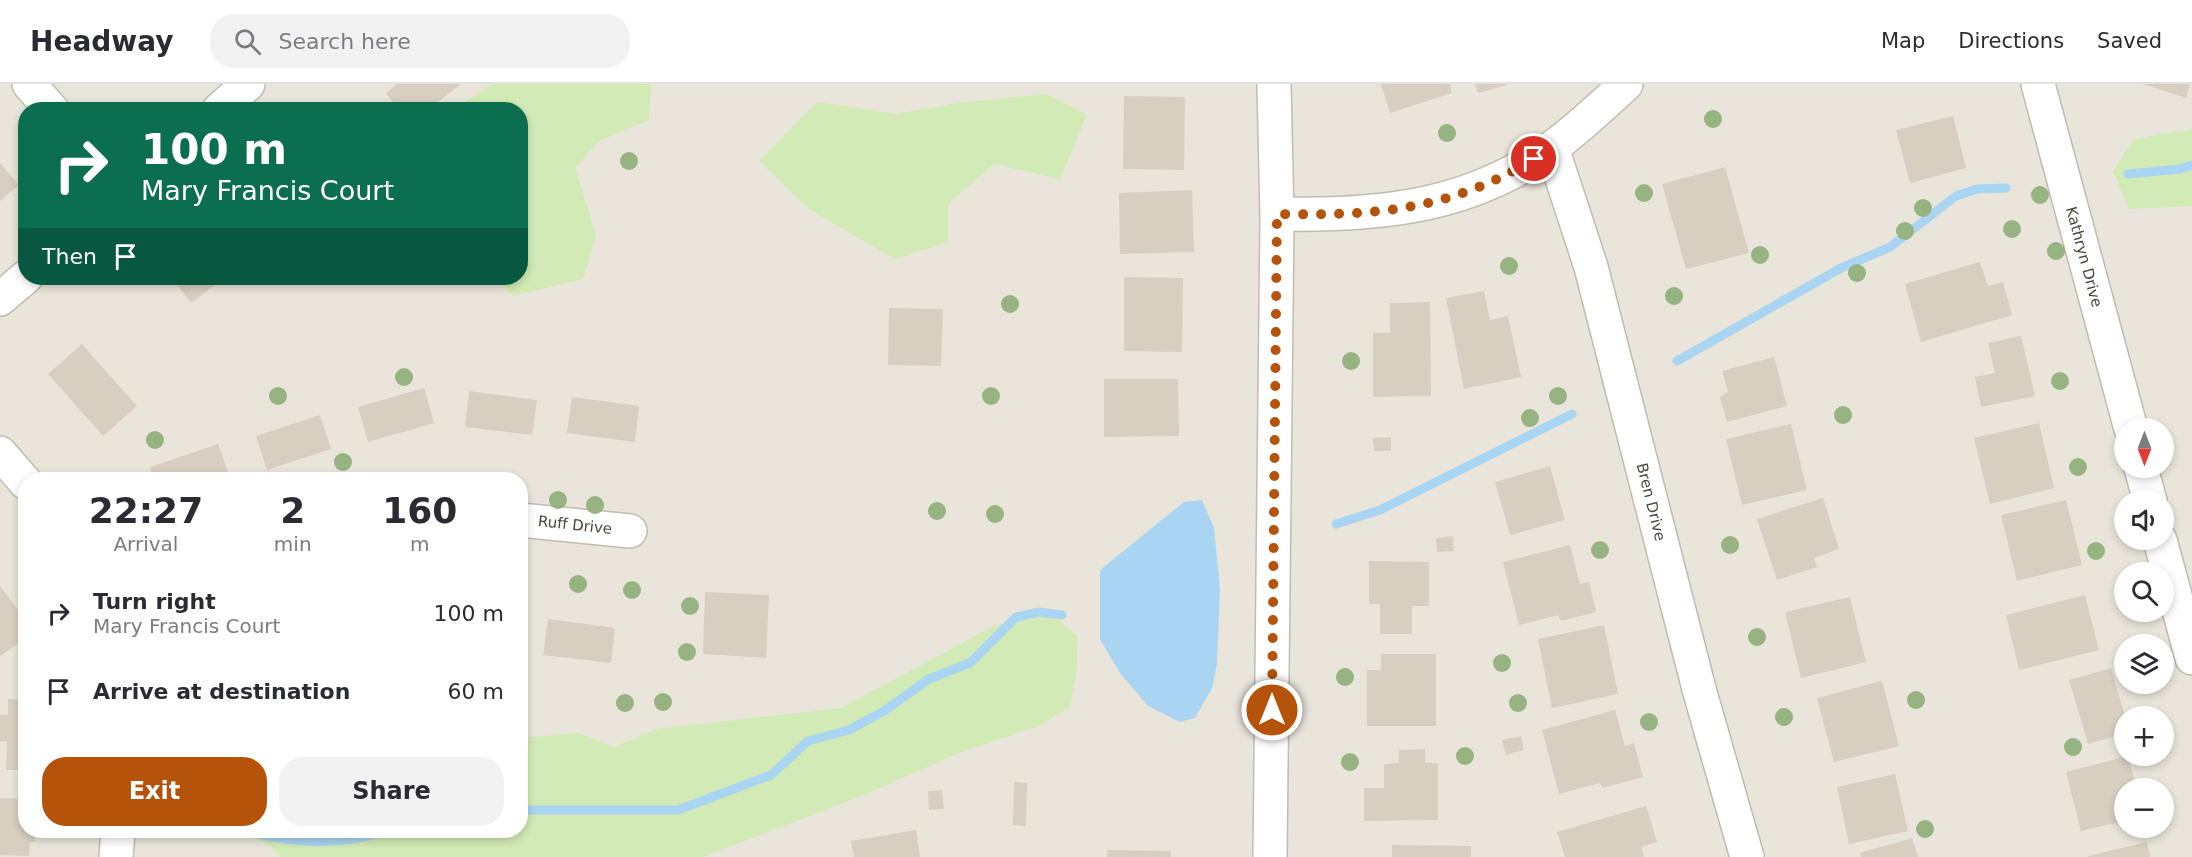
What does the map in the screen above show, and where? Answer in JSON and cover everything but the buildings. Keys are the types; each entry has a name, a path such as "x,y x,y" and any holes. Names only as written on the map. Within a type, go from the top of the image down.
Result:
{"street":[{"path":"29,84 45,102"},
{"path":"228,102 248,84"},
{"path":"1270,857 1277,214 1274,84"},
{"path":"1277,214 1353,214 1441,202 1516,170 1552,148 1583,124 1626,84"},
{"name":"Kathryn Drive","path":"2038,84 2128,418"},
{"name":"Bren Drive","path":"1552,148 1591,267 1699,689 1747,857"},
{"path":"0,299 18,284"},
{"path":"0,453 18,474"},
{"name":"Ruff Drive","path":"528,521 630,531"},
{"path":"2163,550 2192,658"},
{"path":"116,857 117,838"}],"shaded area":[{"path":"0,84 2192,84 2192,857 0,857"}],"green space":[{"path":"492,84 651,84 649,120 599,141 575,168 596,235 583,279 513,296 503,285 528,285 528,102 465,102"},
{"path":"1046,94 1087,115 1060,179 994,164 948,204 948,242 895,259 810,210 759,161 817,102 896,114 957,103"},
{"path":"2192,129 2192,206 2129,209 2113,171 2134,139"},
{"path":"1048,610 1078,637 1076,676 1069,708 1038,726 959,753 864,795 703,857 280,857 273,848 253,838 528,838 528,737 578,733 614,747 657,729 841,708 992,627"}],"water":[{"path":"1202,500 1214,528 1220,589 1217,664 1212,688 1195,718 1180,722 1148,706 1120,673 1100,639 1100,570 1184,502"}],"waterway":[{"path":"2128,174 2180,169 2192,165"},
{"path":"1677,361 1841,268 1890,247 1956,196 1977,189 2006,188"},
{"path":"1336,524 1380,510 1572,414"},
{"path":"528,810 678,810 771,775 808,741 849,730 884,711 929,679 970,663 1016,617 1039,612 1062,615"},
{"path":"280,838 316,842 357,838"}],"route":[{"path":"1272,710 1277,214 1353,214 1441,202 1480,187 1534,159"}]}
